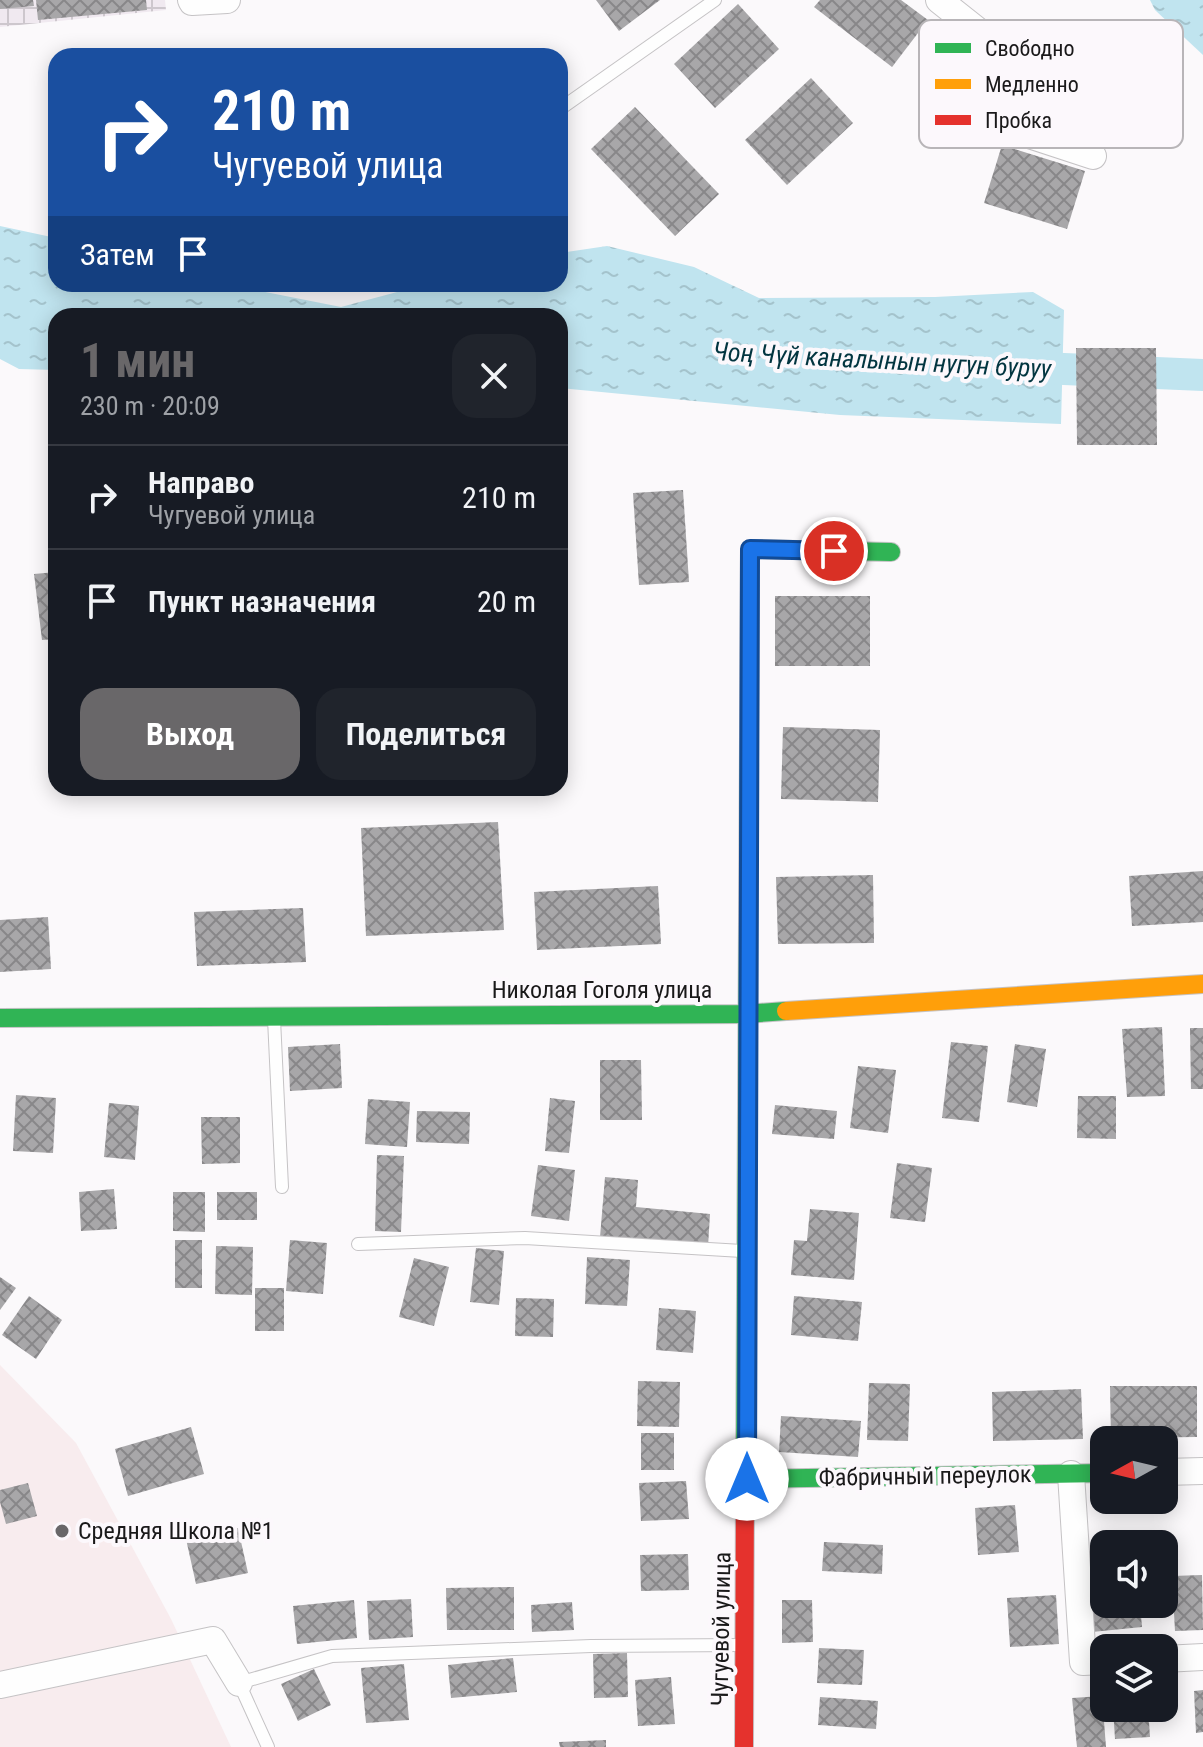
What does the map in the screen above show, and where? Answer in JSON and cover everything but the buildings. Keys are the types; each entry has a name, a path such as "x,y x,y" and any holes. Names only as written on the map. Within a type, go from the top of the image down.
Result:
{"street":[{"path":"191,0 227,0"},
{"path":"939,0 964,20"},
{"path":"1069,148 1093,156"},
{"name":"Чугуевой улица","path":"744,1747 750,549 891,552"},
{"name":"Николая Гоголя улица","path":"0,1018 746,1014 1203,984"},
{"path":"1178,1472 1203,1471"},
{"name":"Фабричный переулок","path":"747,1479 1090,1473"},
{"path":"1071,1474 1083,1662 1090,1662"},
{"path":"0,1685 213,1640 239,1683"},
{"path":"1178,1658 1203,1657"}],"lane":[{"path":"568,103 715,0"},
{"path":"274,1016 282,1187"},
{"path":"358,1244 525,1238 748,1251"},
{"path":"268,1747 239,1683 332,1656 591,1646 745,1645"}],"shaded area":[{"path":"0,0 165,0 166,10 0,27"},
{"name":"Средняя Школа №1","path":"0,1365 76,1443 171,1619 231,1747 0,1747"}],"water":[{"path":"1150,0 1203,0 1203,55 1183,36 1183,20 1166,20"},
{"path":"0,226 48,236 48,292 265,292 341,307 397,292 568,292 568,252 607,246 694,267 759,298 935,297 1033,292 1064,310 1061,424 840,415 568,389 568,308 48,308 48,370 19,369 0,359"}],"waterway":[{"name":"Чоң Чүй каналынын нугун буруу","path":"1018,367 1203,375"}],"traffic: fast":[{"path":"745,1479 750,549 891,552"},
{"path":"0,1018 746,1014 786,1011"},
{"path":"747,1479 1090,1473"}],"traffic: slow":[{"path":"786,1011 1203,984"}],"traffic: jam":[{"path":"744,1747 745,1479"}],"place":[{"name":"Средняя Школа №1","path":"62,1531"}],"route":[{"path":"747,1479 746,1014 750,549 834,551"}]}
